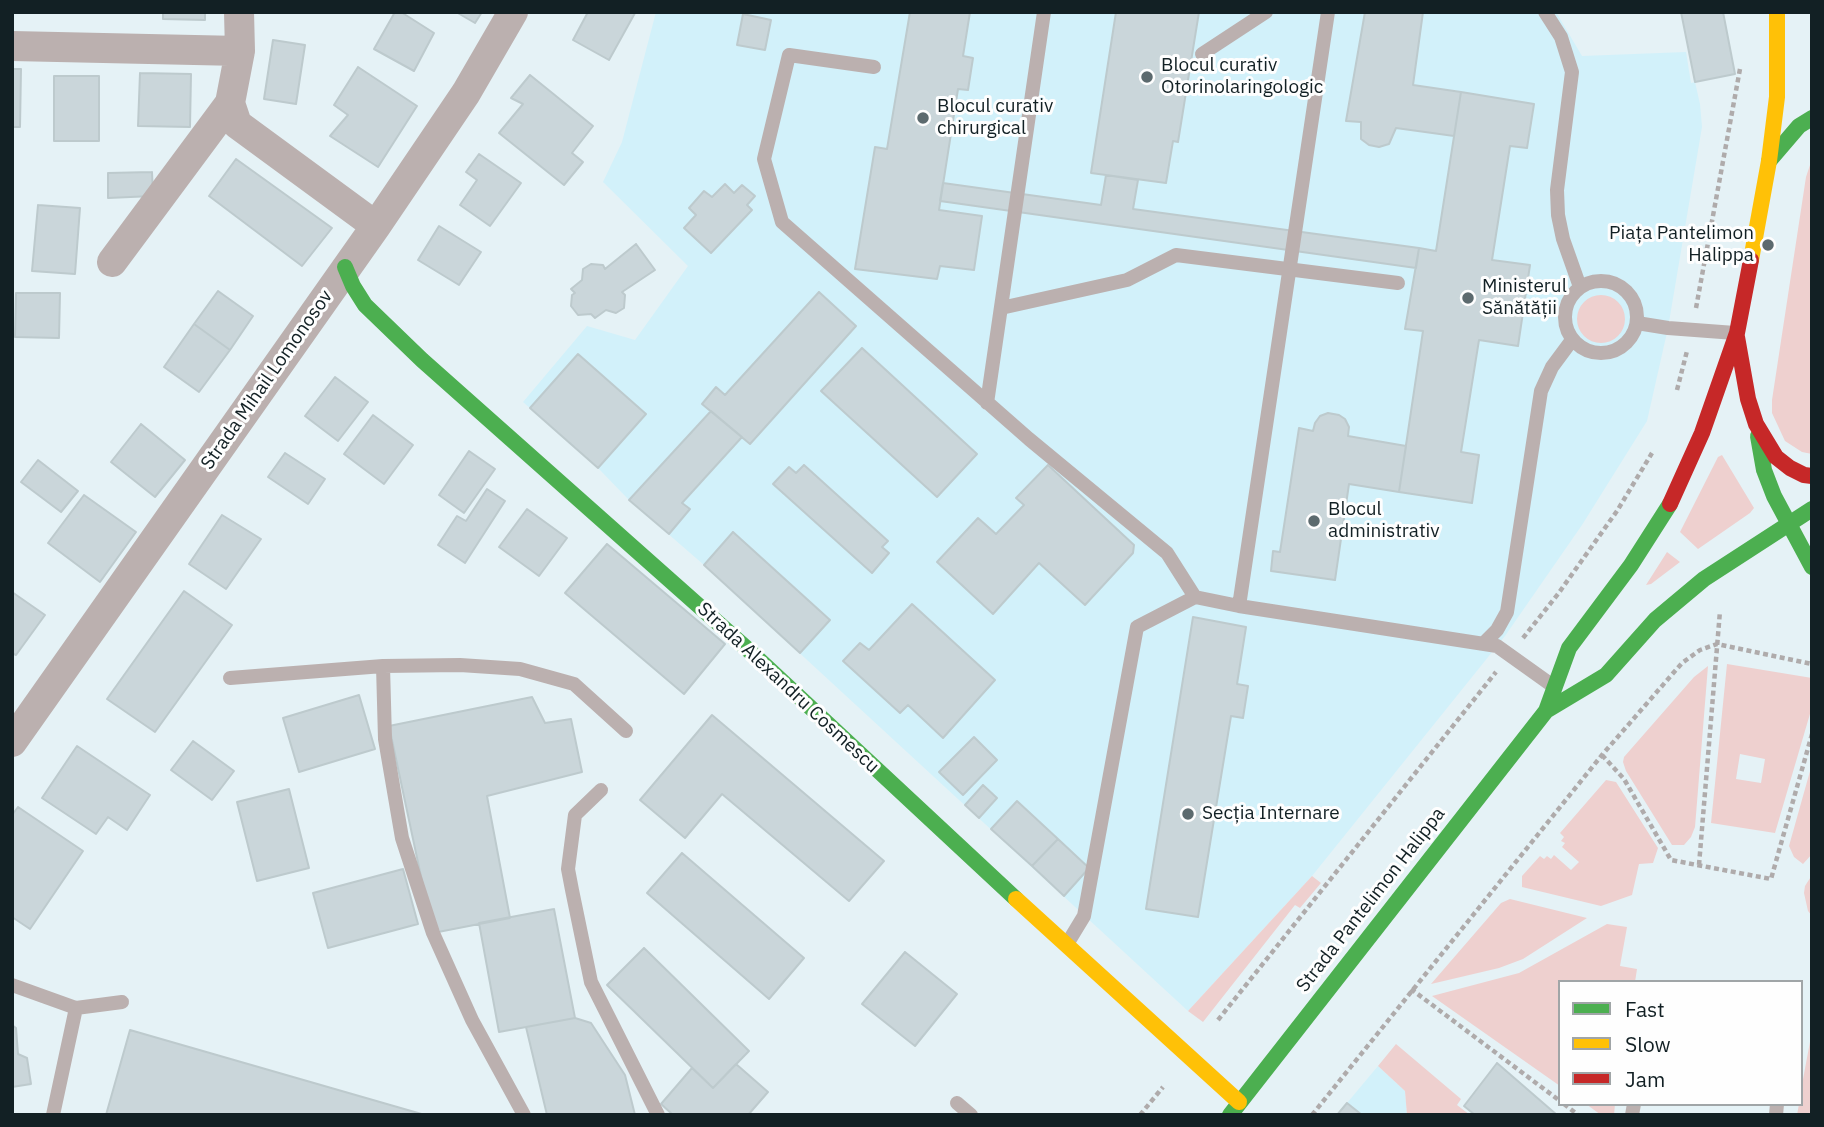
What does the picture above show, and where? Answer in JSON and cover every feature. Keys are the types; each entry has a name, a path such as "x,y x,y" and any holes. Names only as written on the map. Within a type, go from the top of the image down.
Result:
{"main road":[{"path":"1777,12 1777,97 1769,161 1737,333 1764,470 1774,496 1812,567"},
{"path":"1769,161 1800,126 1812,118"},
{"name":"Strada Alexandru Cosmescu","path":"345,267 365,305 422,359 753,654 1235,1108"},
{"name":"Strada Pantelimon Halippa","path":"1235,1108 1546,711 1569,648 1631,565 1669,505 1702,433 1737,333"},
{"path":"1756,424 1776,457 1797,472 1812,476"},
{"name":"Strada Pantelimon Halippa","path":"1546,711 1606,675 1655,620 1704,579 1812,509"}],"street":[{"path":"112,262 230,103 240,51 239,12"},
{"name":"Strada Mihail Lomonosov","path":"12,742 376,226 466,93 513,12"},
{"path":"12,46 240,51"},
{"path":"230,103 237,124 376,226"}],"lane":[{"path":"987,402 1044,12"},
{"path":"1202,54 1266,12"},
{"path":"1239,606 1328,12"},
{"path":"1545,12 1561,37 1572,72 1557,190 1563,239 1580,287"},
{"path":"874,67 789,55 764,159 782,222 987,402 1167,553 1195,597"},
{"path":"1001,308 1128,280 1176,256 1398,283"},
{"path":"1603,280 1626,290 1637,311 1637,323 1626,344 1616,351 1604,354 1592,353 1572,340 1566,330 1564,318 1571,295 1580,287 1603,280"},
{"path":"1637,323 1737,333"},
{"path":"1483,643 1497,630 1507,612 1541,391 1552,367 1572,340"},
{"path":"1066,946 1084,916 1137,627 1195,597 1497,646 1554,687"},
{"path":"230,678 383,666 460,665 520,669 574,684 626,731"},
{"path":"383,666 385,739 402,838 439,945 472,1020 524,1115"},
{"path":"601,790 575,816 568,869 591,982 657,1115"},
{"path":"12,985 76,1008 122,1002"},
{"path":"53,1115 76,1008"},
{"path":"957,1103 971,1115"}],"path":[{"path":"1676,396 1692,330 1740,68"},
{"path":"1218,1020 1558,594 1617,511 1657,443"},
{"path":"1699,865 1720,604"},
{"path":"1312,1115 1602,755 1682,663 1700,650 1717,643 1812,664"},
{"path":"1602,755 1624,779 1671,860 1771,878 1812,734"},
{"path":"1411,989 1558,1099"},
{"path":"1140,1115 1163,1087"}],"shaded area":[{"path":"656,12 1556,12 1582,56 1686,52 1691,83 1695,82 1700,104 1702,127 1668,328 1647,421 1582,525 1505,636 1312,876 1188,1011 523,402 587,326 635,340 688,266 603,182 622,142"},
{"path":"1812,159 1812,454 1802,452 1785,441 1772,413 1772,400 1806,177"},
{"path":"1601,295 1618,302 1625,319 1618,336 1601,343 1584,336 1577,319 1584,302"},
{"path":"1722,455 1754,508 1698,549 1680,532 1718,457"},
{"path":"1667,552 1680,562 1646,585"},
{"path":"1727,664 1812,678 1812,707 1775,833 1711,823","holes":["1740,754 1765,759 1761,783 1736,779"]},
{"path":"1708,666 1695,827 1684,845 1672,845 1626,771 1624,757 1694,677"},
{"path":"1812,764 1812,854 1803,864 1794,857 1789,846"},
{"path":"1606,780 1616,782 1658,848 1653,863 1639,864 1632,895 1601,906 1522,887 1522,876 1540,856 1551,859 1554,855 1571,870 1579,862 1562,847 1565,843 1561,841 1564,837 1560,833"},
{"path":"1812,875 1812,916 1808,911 1804,893"},
{"path":"1312,876 1321,883 1300,908 1295,905 1203,1022 1188,1011"},
{"path":"1510,899 1587,918 1523,959 1499,968 1431,984 1501,903"},
{"path":"1607,924 1627,927 1620,966 1637,969 1635,980 1558,980 1558,1085 1432,996 1519,973"},
{"path":"1812,1031 1812,1115 1797,1115 1799,1106 1803,1106 1803,1079"},
{"path":"1396,1044 1461,1099 1457,1105 1470,1115 1407,1115 1405,1091 1378,1066"},
{"path":"1378,1066 1405,1091 1407,1115 1337,1115"},
{"path":"1589,1106 1615,1106 1614,1115 1601,1115"}],"building":[{"path":"163,12 205,12 205,20 163,19"},
{"path":"395,12 401,12 434,33 414,71 374,49"},
{"path":"456,12 482,12 475,23"},
{"path":"588,12 635,13 609,60 573,40"},
{"name":"Blocul curativ chirurgical","path":"910,12 970,12 963,56 973,58 968,90 958,89 939,210 982,216 974,270 940,266 937,279 855,269 875,147 887,149"},
{"name":"Blocul curativ Otorinolaringologic","path":"1116,12 1199,12 1178,142 1173,141 1166,183 1091,173"},
{"path":"1365,12 1423,12 1413,85 1461,92 1454,136 1396,128 1389,144 1379,147 1369,145 1361,139 1361,122 1346,121"},
{"path":"1681,12 1723,12 1735,74 1695,82"},
{"path":"743,14 771,20 765,50 737,45"},
{"path":"273,40 305,45 296,104 264,99"},
{"path":"358,67 417,106 378,167 330,136 348,115 334,105"},
{"path":"12,69 21,69 20,127 12,127"},
{"path":"140,73 191,74 190,127 138,126"},
{"path":"530,75 593,126 572,153 583,162 564,185 499,133 523,104 511,98"},
{"path":"54,76 99,76 99,141 54,141"},
{"name":"Ministerul Sănătății","path":"1461,92 1534,104 1527,148 1510,146 1492,260 1530,265 1518,346 1479,340 1461,452 1479,455 1472,503 1399,492 1423,331 1405,329 1419,248 1436,251"},
{"path":"479,154 521,183 490,226 460,205 477,180 466,172"},
{"path":"236,159 332,228 302,266 209,196"},
{"path":"152,172 153,196 108,198 108,173"},
{"path":"1106,175 1138,180 1133,209 1419,248 1416,268 940,201 943,183 1101,205"},
{"path":"725,184 734,193 742,185 755,196 747,205 752,210 711,253 684,228 696,215 689,208 704,191 712,197"},
{"path":"38,205 80,208 75,274 32,271"},
{"path":"439,226 481,252 459,285 418,260"},
{"path":"636,244 655,270 622,292 625,295 624,308 616,313 606,310 595,318 591,314 578,315 571,306 572,295 575,293 571,289 582,280 583,269 591,264 603,265 605,269"},
{"path":"218,291 253,316 230,350 194,324"},
{"path":"819,292 856,326 750,444 702,404 716,387 725,395"},
{"path":"16,293 60,293 59,338 15,337"},
{"path":"194,324 230,350 199,392 164,367"},
{"path":"862,348 977,454 937,497 821,391"},
{"path":"578,354 646,414 598,468 530,408"},
{"path":"335,377 368,402 338,441 305,416"},
{"path":"711,411 742,437 682,503 690,509 669,534 629,500"},
{"name":"Blocul administrativ","path":"1328,413 1345,419 1349,427 1348,436 1406,446 1399,492 1349,484 1335,580 1271,571 1273,551 1280,552 1299,428 1313,431 1320,416"},
{"path":"373,415 413,445 384,484 344,454"},
{"path":"141,424 185,460 155,497 111,462"},
{"path":"469,451 495,469 464,513 439,495"},
{"path":"285,453 325,479 308,504 268,477"},
{"path":"38,460 78,491 61,512 21,482"},
{"path":"804,465 888,541 882,547 889,553 872,573 773,484 789,467 796,473"},
{"path":"1048,465 1134,545 1133,553 1085,605 1039,563 993,614 937,562 978,518 996,534 1024,505 1016,498"},
{"path":"487,489 505,501 465,563 438,545 457,516 466,521"},
{"path":"84,495 136,532 100,582 48,543"},
{"path":"527,509 567,538 539,576 499,547"},
{"path":"222,515 261,539 226,589 189,564"},
{"path":"733,532 830,620 800,653 704,565"},
{"path":"607,544 725,644 684,694 565,593"},
{"path":"184,591 232,625 155,732 107,699"},
{"path":"12,592 45,615 16,655 12,653"},
{"path":"912,604 995,680 943,738 908,705 900,713 843,661 860,643 869,650"},
{"name":"Secția Internare","path":"1193,617 1246,627 1237,684 1248,686 1243,718 1231,716 1198,917 1146,909"},
{"path":"359,695 375,749 299,772 283,718"},
{"path":"532,697 545,723 571,719 582,772 487,796 510,918 433,933 389,726"},
{"path":"712,715 884,861 849,901 722,794 685,838 640,800"},
{"path":"974,737 997,760 963,795 939,772"},
{"path":"193,741 234,771 212,800 171,770"},
{"path":"77,746 150,795 127,830 108,817 96,834 42,798"},
{"path":"983,785 997,798 979,818 965,805"},
{"path":"289,789 309,868 257,881 237,802"},
{"path":"1017,801 1058,839 1032,866 991,829"},
{"path":"18,807 83,851 30,929 12,917 12,815"},
{"path":"1058,839 1089,868 1064,896 1032,866"},
{"path":"682,853 804,958 769,999 647,893"},
{"path":"403,869 418,924 328,948 313,893"},
{"path":"554,909 575,1018 499,1032 479,923"},
{"path":"644,948 749,1051 713,1088 607,985"},
{"path":"905,952 957,994 915,1046 862,1004"},
{"path":"575,1018 591,1023 625,1075 635,1115 547,1115 526,1027"},
{"path":"12,1025 16,1028 18,1054 27,1058 31,1084 12,1087"},
{"path":"130,1030 425,1115 106,1115"},
{"path":"1497,1063 1557,1115 1475,1115 1464,1106"},
{"path":"736,1064 768,1092 748,1115 673,1115 661,1104 692,1068 713,1088"},
{"path":"1347,1103 1362,1115 1337,1115"}],"traffic: fast":[{"path":"1769,161 1799,126 1812,118"},
{"path":"345,267 365,305 422,360 753,654 1016,899"},
{"path":"1758,436 1764,470 1774,496 1812,567"},
{"path":"1230,1115 1546,711 1569,648 1631,565 1670,504"},
{"path":"1546,711 1606,675 1655,620 1704,579 1812,509"}],"traffic: slow":[{"path":"1751,260 1769,161 1777,97 1777,12"},
{"path":"1016,899 1239,1102"}],"traffic: jam":[{"path":"1670,504 1702,433 1737,333 1751,260"},
{"path":"1737,337 1748,399 1756,424 1776,457 1790,468 1812,476"}],"place":[{"name":"Blocul curativ Otorinolaringologic","path":"1147,77"},
{"name":"Blocul curativ chirurgical","path":"923,118"},
{"name":"Piața Pantelimon Halippa","path":"1768,245"},
{"name":"Ministerul Sănătății","path":"1468,298"},
{"name":"Blocul administrativ","path":"1314,521"},
{"name":"Secția Internare","path":"1188,814"}]}
